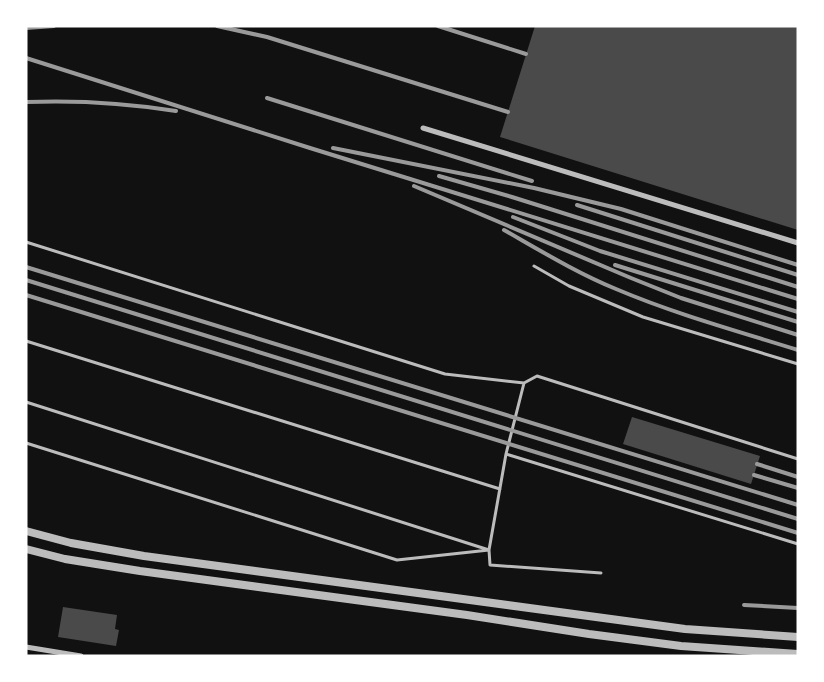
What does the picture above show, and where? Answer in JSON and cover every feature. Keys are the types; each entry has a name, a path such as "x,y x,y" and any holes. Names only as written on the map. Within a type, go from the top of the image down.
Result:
{"street":[{"path":"423,128 798,243"},
{"path":"26,531 71,542 153,557 684,629 798,637"},
{"path":"26,549 65,559 140,571 467,615 717,652 798,654"},
{"path":"26,647 81,656"}],"lane":[{"path":"26,242 445,374 524,382 537,376 798,459"},
{"path":"534,266 569,286 643,318 798,364"},
{"path":"26,341 500,489"},
{"path":"524,382 506,454 488,550 490,565 601,573"},
{"path":"26,402 488,550"},
{"path":"26,443 397,560 488,550"},
{"path":"506,454 798,544"}],"building":[{"path":"535,26 798,26 798,230 500,137"},
{"path":"632,417 760,456 751,484 623,444"},
{"path":"63,607 117,615 115,629 119,630 116,646 58,637"}],"railway":[{"path":"26,28 54,26"},
{"path":"217,26 267,37 508,112"},
{"path":"438,26 526,54"},
{"path":"26,58 798,299"},
{"path":"267,98 532,181"},
{"path":"26,102 64,101 101,103 176,111"},
{"path":"333,148 534,188 621,209 798,265"},
{"path":"439,176 512,197 798,287"},
{"path":"414,186 681,298 798,335"},
{"path":"577,205 798,275"},
{"path":"513,217 600,251 798,312"},
{"path":"504,230 573,269 638,298 798,350"},
{"path":"615,265 798,322"},
{"path":"26,267 798,505"},
{"path":"26,280 798,519"},
{"path":"26,295 798,533"},
{"path":"757,464 798,477"},
{"path":"754,475 798,488"},
{"path":"744,605 798,608"}]}
